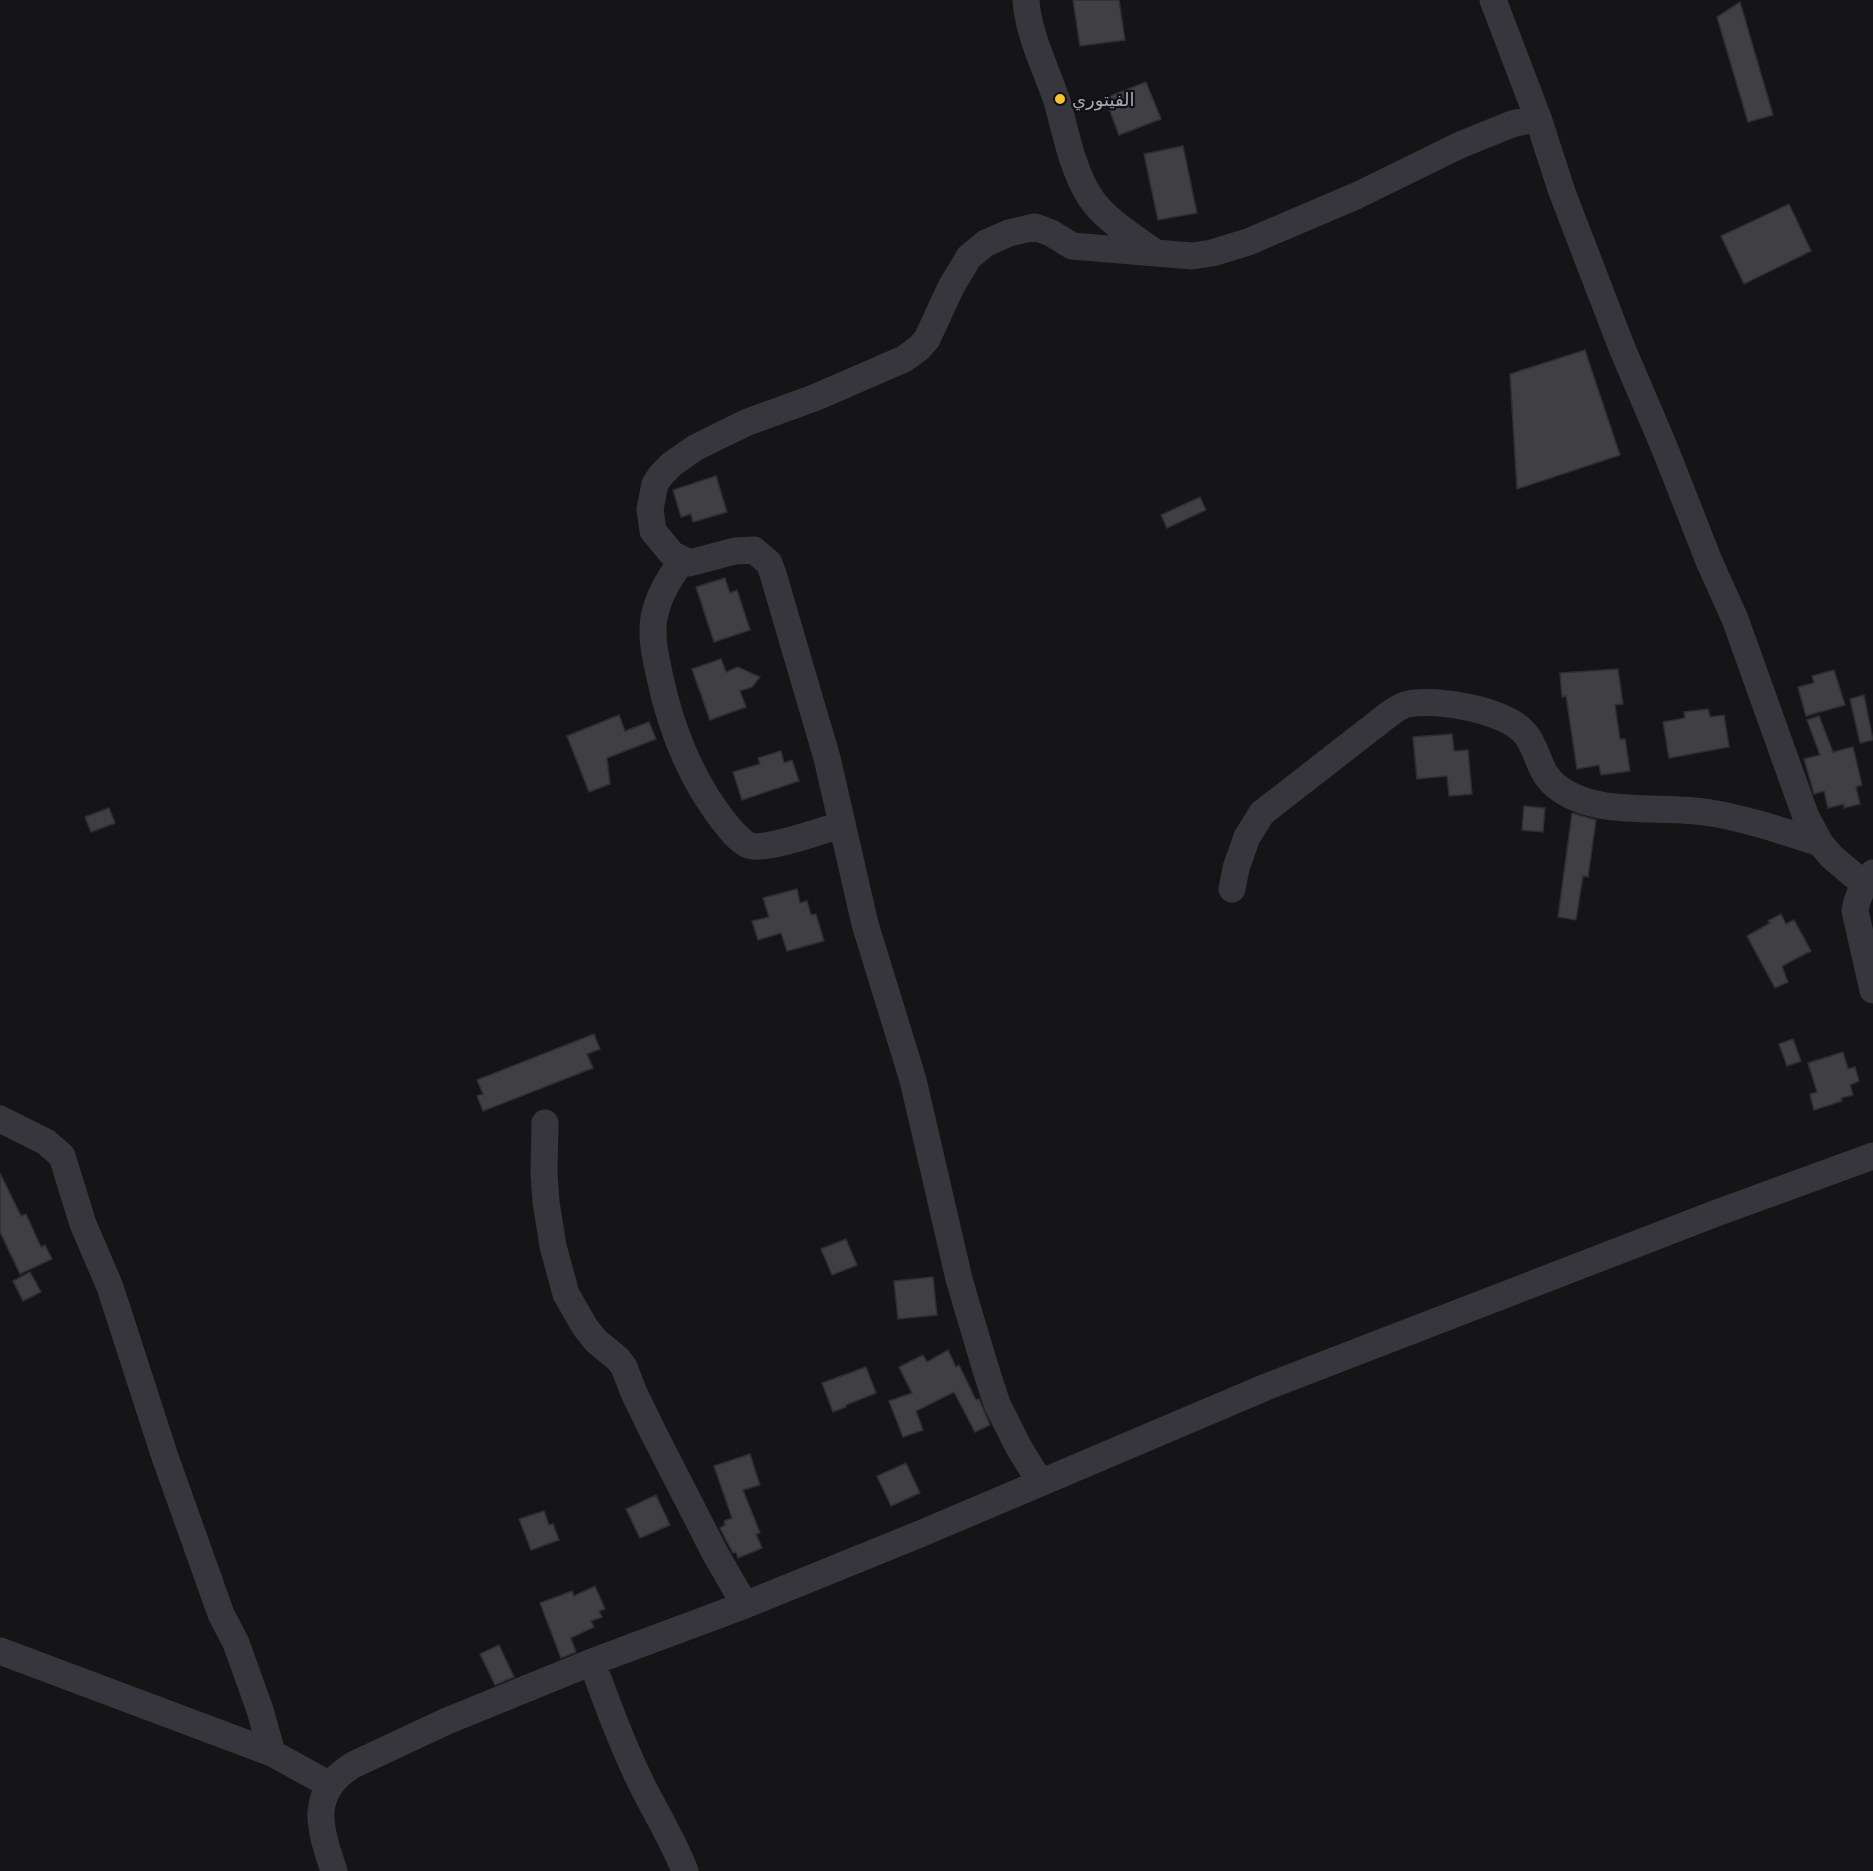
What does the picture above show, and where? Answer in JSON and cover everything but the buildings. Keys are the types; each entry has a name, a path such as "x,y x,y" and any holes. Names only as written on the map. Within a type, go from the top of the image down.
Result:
{"street":[{"path":"1026,0 1031,27 1079,176 1091,199 1115,222 1156,253"},
{"path":"1493,0 1538,118 1562,192 1618,336 1709,561 1736,620 1806,817 1820,843 1832,857 1868,879 1857,898 1855,911 1873,990"},
{"path":"1040,1482 997,1404 959,1279 913,1080 865,924 827,758 769,563 754,550 744,549 698,562 682,561 665,548 653,531 652,496 661,475 695,448 723,434 904,359 919,348 927,339 951,287 969,257 986,243 1009,233 1035,227 1051,233 1072,246 1192,256 1212,253 1248,242 1356,196 1460,145 1512,124 1538,118"},
{"path":"682,561 668,581 654,617 654,652 673,727 691,770 712,805 733,832 747,844 759,846 786,842 841,825"},
{"path":"1232,889 1236,868 1247,837 1262,813 1388,715 1407,704 1440,703 1483,711 1512,722 1527,736 1546,776 1560,789 1580,800 1606,806 1710,812 1820,843"},
{"path":"0,1119 46,1142 62,1156 82,1224 110,1287 164,1454 221,1614 244,1665 272,1753"},
{"path":"545,1123 546,1202 553,1246 566,1294 596,1341 624,1367 634,1393 711,1545 746,1605"},
{"path":"334,1871 322,1836 319,1818 330,1785 339,1774 353,1765 447,1721 592,1662 746,1605 1266,1387 1714,1214 1873,1156"},
{"path":"0,1650 272,1753 330,1785"},
{"path":"592,1662 641,1784 674,1841 685,1871"}],"place":[{"name":"الفيتوري","path":"1060,99"}]}
